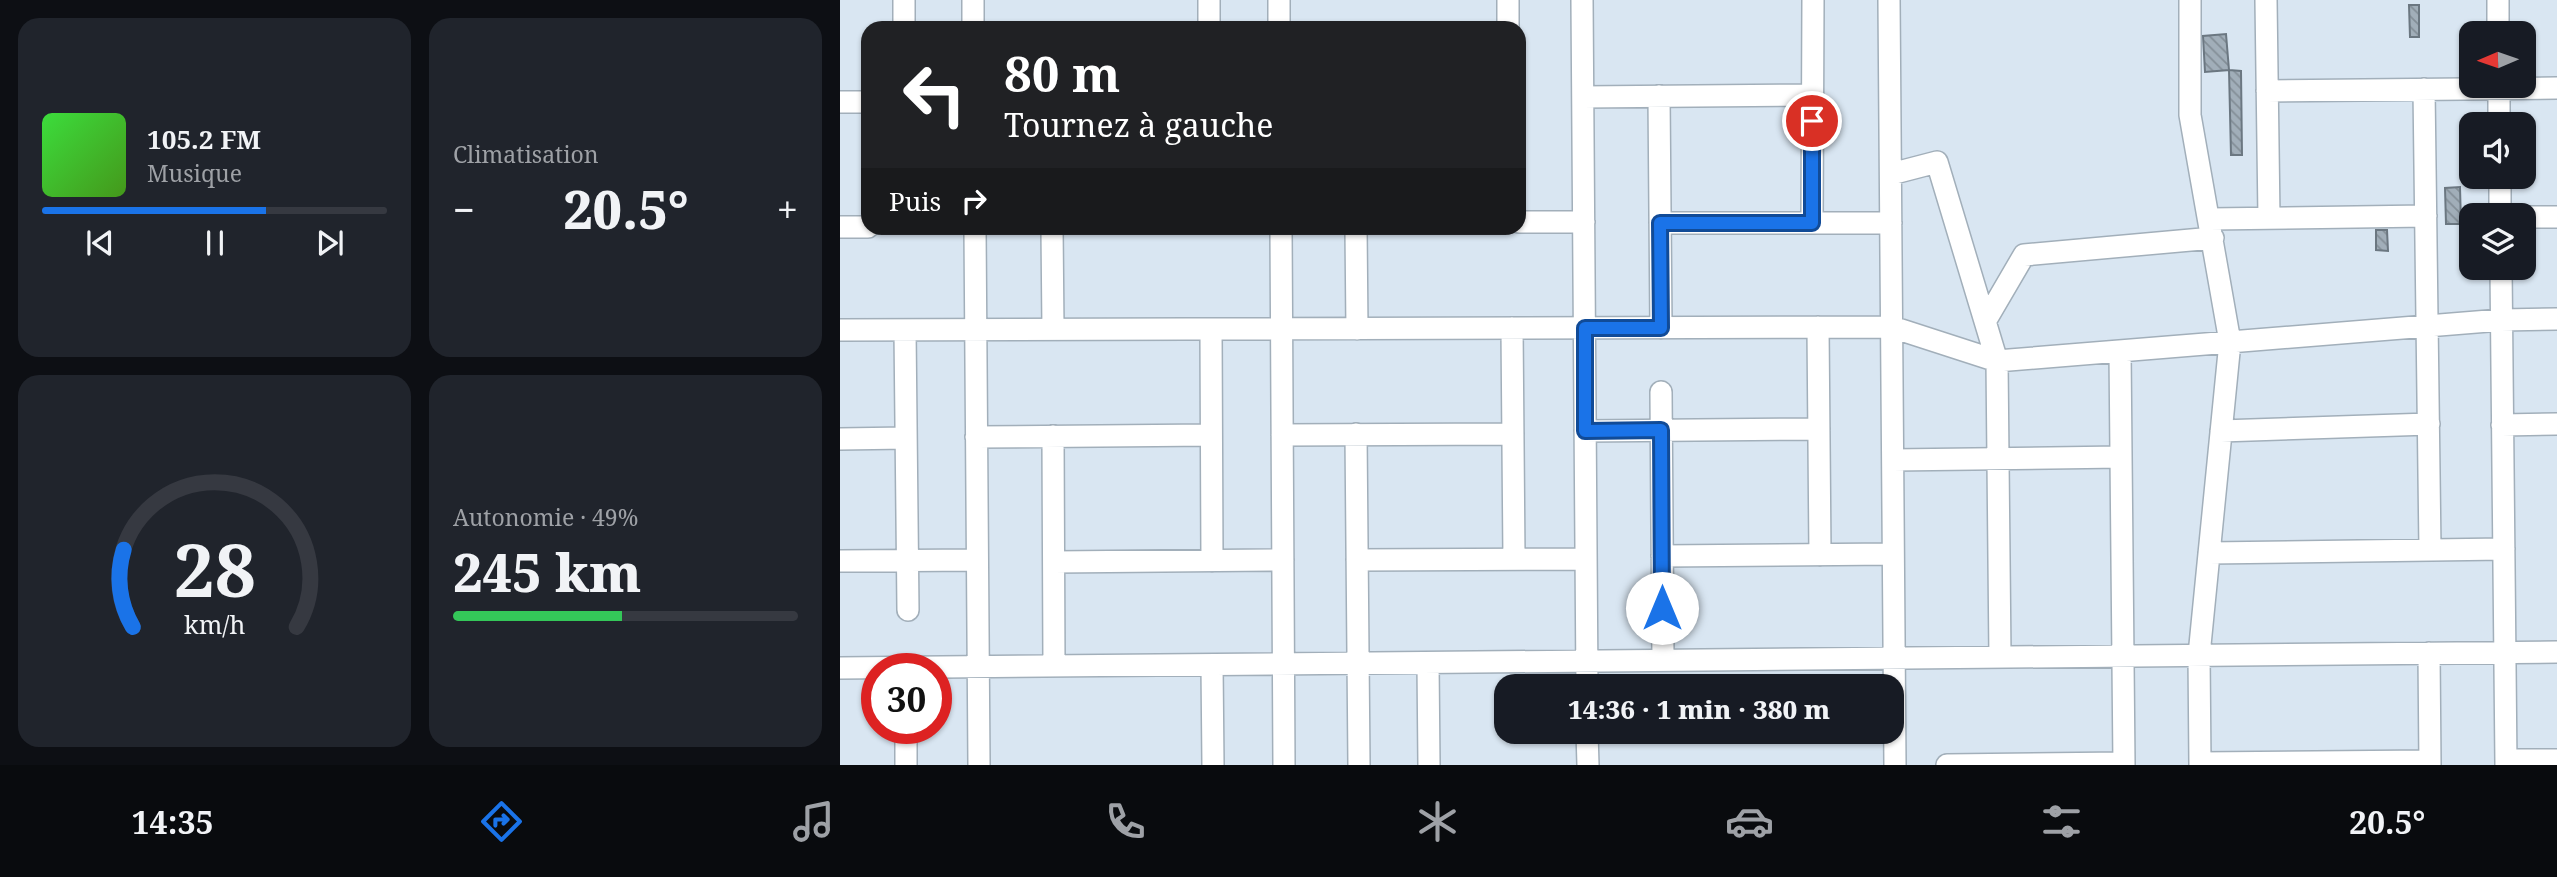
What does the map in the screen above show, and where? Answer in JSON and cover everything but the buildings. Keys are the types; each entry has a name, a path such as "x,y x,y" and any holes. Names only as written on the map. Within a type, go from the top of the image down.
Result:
{"street":[{"path":"904,0 904,21"},
{"path":"973,0 973,21"},
{"path":"1209,0 1209,21"},
{"path":"1279,0 1279,21"},
{"path":"1508,0 1508,21"},
{"path":"1582,0 1587,674"},
{"path":"1812,223 1813,0"},
{"path":"1889,0 1895,765"},
{"path":"2190,0 2190,115 2230,342 2199,655 2200,764 2430,763 2429,653"},
{"path":"2266,0 2269,218"},
{"path":"2498,0 2498,21"},
{"path":"2267,91 2459,88"},
{"path":"2536,88 2557,88"},
{"path":"2424,89 2430,550"},
{"path":"1583,97 1812,95"},
{"path":"1659,96 1661,328"},
{"path":"840,102 861,102"},
{"path":"1891,174 1937,162 1997,362 2000,657"},
{"path":"1986,320 2024,255 2269,218 2426,216"},
{"path":"2536,217 2557,217"},
{"path":"1526,222 1584,222"},
{"path":"1660,223 1891,223"},
{"path":"840,227 861,227"},
{"path":"975,235 979,765"},
{"path":"1052,235 1053,330"},
{"path":"1281,235 1284,765"},
{"path":"1356,235 1357,329"},
{"path":"2501,280 2506,763 2557,760"},
{"path":"840,330 1892,327 1997,362 2501,320 2557,319"},
{"path":"1818,327 1820,555"},
{"path":"1512,328 1514,559"},
{"path":"1211,329 1212,561"},
{"path":"905,330 908,610"},
{"path":"1947,765 2124,764 2120,351"},
{"path":"1661,392 1663,660"},
{"path":"2221,430 2429,424"},
{"path":"2502,425 2557,424"},
{"path":"1585,431 1819,429"},
{"path":"1282,435 1513,434"},
{"path":"976,437 1211,435"},
{"path":"1356,435 1359,765"},
{"path":"1053,436 1054,666"},
{"path":"840,439 906,438"},
{"path":"1893,460 2121,457"},
{"path":"2208,553 2504,549"},
{"path":"1662,556 1893,554"},
{"path":"1357,560 1586,559"},
{"path":"840,561 977,560"},
{"path":"1054,562 1283,560"},
{"path":"952,667 2557,652"},
{"path":"1429,663 1429,765"},
{"path":"1212,665 1213,765"},
{"path":"840,668 861,668"},
{"path":"906,744 906,765"},
{"path":"1587,744 1588,765"}],"route":[{"path":"1662,608 1661,430 1585,431 1585,328 1661,328 1660,223 1812,223 1812,121"}]}
